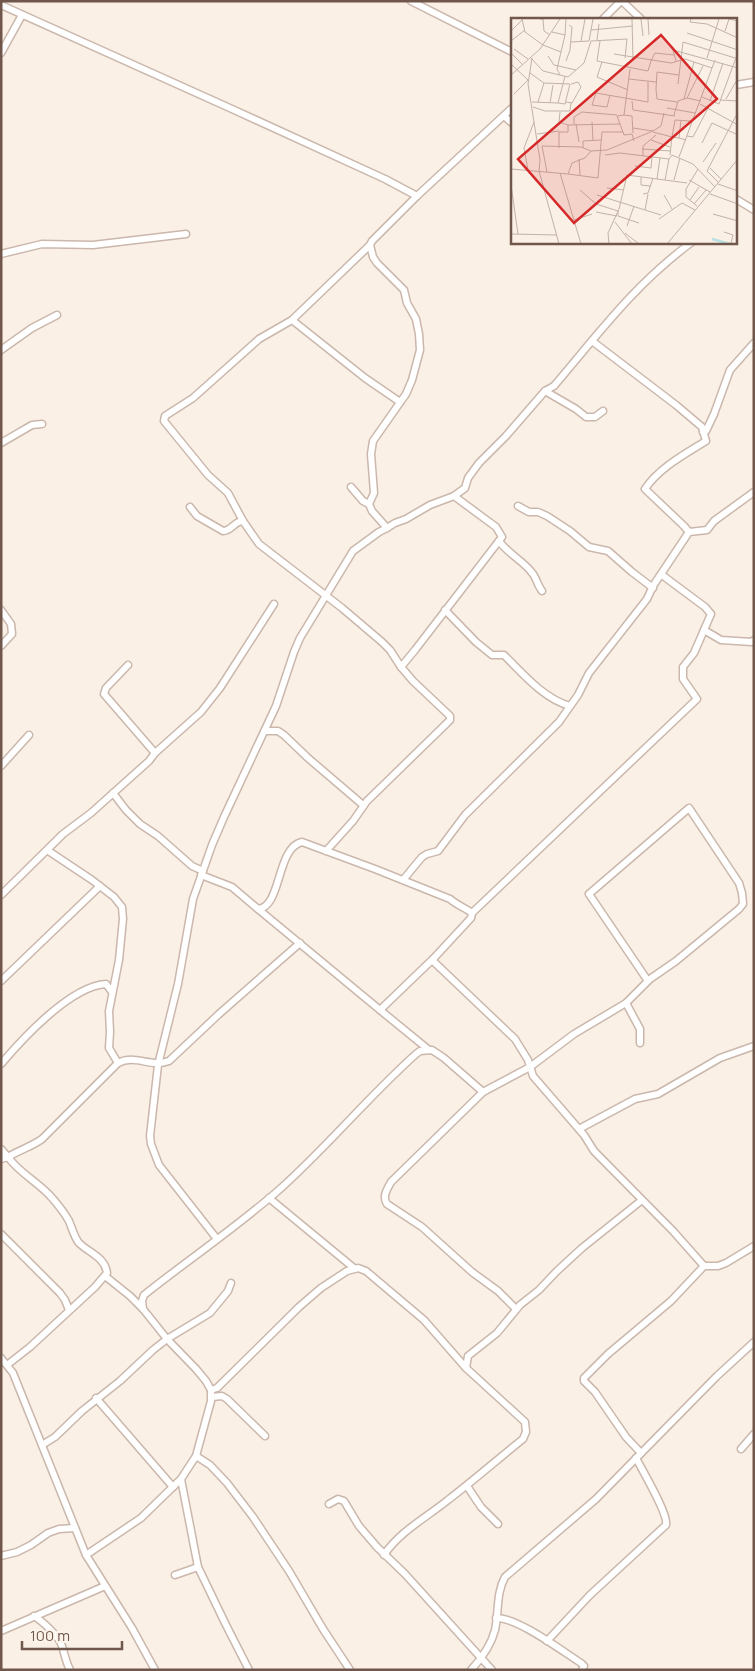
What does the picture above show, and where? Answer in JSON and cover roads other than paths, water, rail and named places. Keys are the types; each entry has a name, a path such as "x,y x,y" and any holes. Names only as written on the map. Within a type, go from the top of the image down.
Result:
{"street":[{"path":"411,1 511,51"},
{"path":"604,18 622,1 640,18"},
{"path":"1,5 385,179 417,196"},
{"path":"1,53 22,14"},
{"path":"738,85 754,82"},
{"path":"326,851 353,821 363,805 450,720 448,714 400,666 390,650 382,642 342,608 263,548 243,521 228,493 208,475 164,421 165,416 192,398 259,339 292,320 370,245 417,196 511,109"},
{"path":"504,116 511,122"},
{"path":"738,200 754,210"},
{"path":"1,254 42,244 93,245 186,234"},
{"path":"217,1239 159,1165 151,1144 151,1122 158,1065 178,984 193,899 224,817 276,706 296,646 353,551 395,523 406,520 430,505 454,496 465,488 468,478 479,463 518,423 545,391 554,386 628,298 651,275 690,244"},
{"path":"369,504 374,493 371,454 373,441 406,394 420,350 416,319 407,303 404,290 377,263 371,252 370,245"},
{"path":"1,350 32,328 57,315"},
{"path":"292,320 365,378 400,402"},
{"path":"592,342 676,405 702,427 706,441 685,454 651,480 645,489 689,532"},
{"path":"703,432 706,431 714,414 730,370 754,343"},
{"path":"545,391 586,417 595,418 603,411"},
{"path":"1,443 32,425 42,424"},
{"path":"351,487 363,501 369,504 372,511 387,528"},
{"path":"689,532 707,530 714,521 754,492"},
{"path":"400,666 415,650 502,537 496,528 454,496"},
{"path":"518,506 529,512 534,511 547,516 570,531 589,547 608,551 652,588"},
{"path":"190,507 196,516 224,531 229,530 237,522 243,521"},
{"path":"403,880 422,857 438,851 465,815 559,722 578,695 590,673 648,599 652,588 689,532"},
{"path":"499,541 505,550 534,575 536,583 542,591"},
{"path":"380,1010 466,925 472,914 697,699 683,679 684,667 694,653 711,614 705,607 662,575"},
{"path":"1,895 63,834 114,793 201,712 220,688 274,604"},
{"path":"1,610 11,624 12,629 10,637 1,646"},
{"path":"445,610 492,656 504,655 537,689 546,693 560,704 570,706"},
{"path":"704,630 721,640 752,642 754,640"},
{"path":"128,665 106,688 104,694 155,753"},
{"path":"265,731 278,731 284,735 363,805"},
{"path":"1,766 29,735"},
{"path":"114,793 126,810 140,824 158,836 202,873 232,887 429,1050 444,1058 483,1092"},
{"path":"516,1309 498,1291 472,1272 422,1227 387,1204 385,1196 391,1182 483,1092 530,1067 574,1034 626,1003 648,981 680,958 743,904 739,883 689,808 589,894 648,981"},
{"path":"258,909 264,908 270,901 286,859 296,844 306,843 450,899 472,914"},
{"path":"47,850 100,886 114,897 122,907 119,960 109,1011 110,1032 108,1044 110,1051 118,1062"},
{"path":"1,981 100,886"},
{"path":"5,1158 42,1139 118,1062 132,1059 158,1065 169,1062 219,1014 300,943"},
{"path":"434,958 433,961 515,1039 528,1060 533,1076 579,1129 594,1151 673,1231 704,1266"},
{"path":"1,1064 15,1047 55,1010 82,991 89,987 106,984 112,992"},
{"path":"626,1003 640,1029 640,1043"},
{"path":"579,1129 635,1099 658,1094 720,1058 754,1046"},
{"path":"130,1296 144,1295 269,1198 330,1141 400,1068 416,1054 429,1050"},
{"path":"148,1063 161,1054"},
{"path":"1,1150 5,1158 54,1200 68,1220 79,1243 101,1259 107,1273 30,1347 7,1365"},
{"path":"269,1198 355,1269"},
{"path":"466,1368 468,1356 497,1333 516,1309 539,1290 582,1248 642,1200"},
{"path":"1,1234 60,1293 69,1310"},
{"path":"547,1640 590,1595 666,1525 667,1521 639,1455 595,1392 584,1380 608,1354 672,1301 704,1266 718,1266 754,1246"},
{"path":"747,1251 754,1257"},
{"path":"86,1555 133,1525 181,1479 196,1456 211,1393 292,1314 322,1288 347,1271 355,1269 363,1270 381,1283 424,1320 466,1368 520,1416 525,1422 527,1429 523,1439 480,1473 467,1486 400,1537 384,1555"},
{"path":"105,1276 143,1309 167,1339 196,1369 211,1393 227,1399 265,1436"},
{"path":"42,1445 55,1437 96,1398 167,1339 210,1312 228,1291 231,1283"},
{"path":"143,1309 144,1295"},
{"path":"472,1670 482,1658 491,1642 495,1630 501,1586 505,1577 596,1499 717,1376 754,1342"},
{"path":"451,1350 468,1356"},
{"path":"1,1358 13,1373 86,1555 132,1628 155,1670"},
{"path":"96,1398 173,1487"},
{"path":"741,1449 754,1434"},
{"path":"196,1456 210,1465 227,1483 253,1518 289,1571 350,1670"},
{"path":"181,1479 198,1567 249,1670"},
{"path":"467,1486 481,1506 498,1524"},
{"path":"329,1504 338,1499 344,1501 359,1526 384,1555 405,1574 492,1670"},
{"path":"1,1556 17,1552 32,1545 48,1533 59,1529 75,1528"},
{"path":"175,1575 198,1567"},
{"path":"1,1631 105,1586"},
{"path":"44,1623 45,1611"},
{"path":"34,1616 44,1623 60,1642 64,1659 70,1670"},
{"path":"496,1618 512,1620 547,1640 581,1663 584,1666 582,1670"}]}
